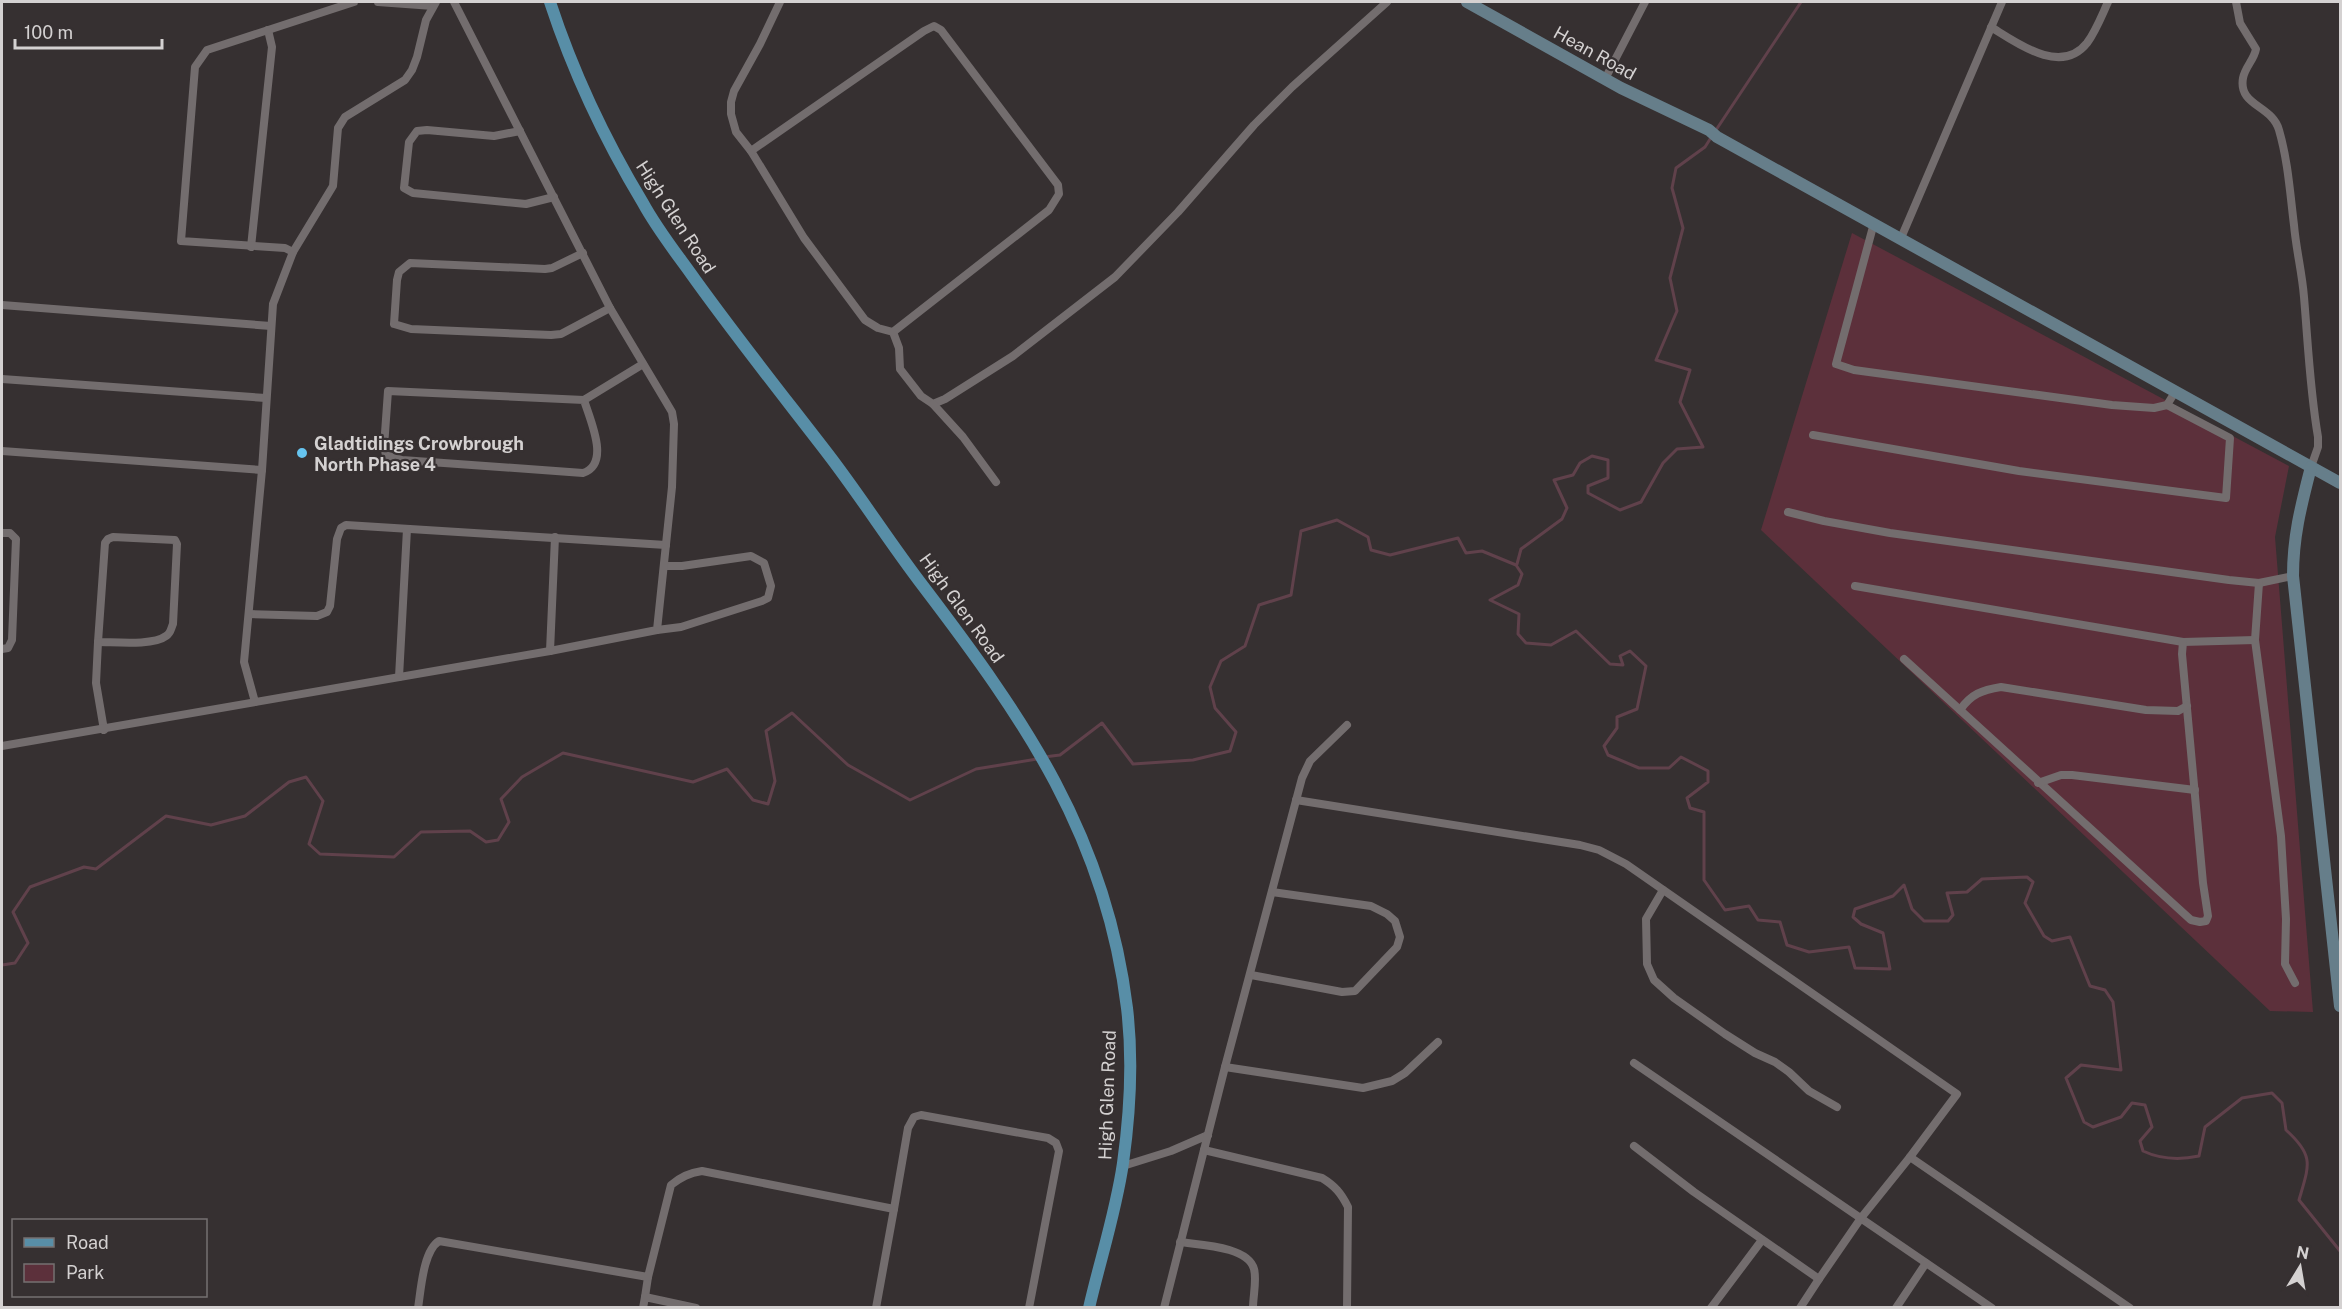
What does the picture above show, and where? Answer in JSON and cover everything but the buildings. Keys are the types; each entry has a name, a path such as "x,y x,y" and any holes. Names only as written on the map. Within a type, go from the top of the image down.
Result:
{"main road":[{"name":"High Glen Road","path":"550,2 599,123 644,206 718,312 847,479 1011,705 1056,781 1089,854 1102,889 1117,944 1127,1010 1130,1066 1123,1166 1089,1308"}],"street":[{"path":"293,252 285,248 181,241 195,67 207,50 354,2"},
{"path":"255,702 244,662 262,470 273,304 293,252 333,186 338,128 345,117 405,80 417,57 426,20 434,4 378,2"},
{"path":"454,2 610,308 672,412 674,424 672,487 657,630"},
{"path":"780,2 730,102 736,132 751,151 804,238 865,320 893,333 899,348 900,369 921,396 933,404 963,437 996,482"},
{"path":"933,404 945,399 1013,356 1115,277 1178,212 1254,125 1292,87 1387,2"},
{"name":"Hean Road","path":"1467,2 1605,79 1713,133 2340,483"},
{"path":"1605,79 1645,2"},
{"path":"1901,238 2002,2"},
{"path":"1991,27 2027,49 2046,56 2061,57 2075,54 2091,36 2108,2"},
{"path":"2236,2 2240,23 2256,49 2251,65 2244,75 2244,88 2250,101 2272,116 2279,129 2301,258 2318,447 2300,506 2295,534 2294,576 2340,1006"},
{"path":"751,151 924,31 934,26 941,30 1058,186 1059,194 1049,210 893,333"},
{"path":"251,247 272,47 268,30"},
{"path":"520,131 494,136 417,131 409,142 404,188 413,193 526,204 554,197"},
{"path":"1813,435 2019,471 2226,498 2230,438 2167,405 2154,408 2086,402 1854,370 1836,364 1874,223"},
{"path":"583,253 545,269 410,263 403,267 397,280 394,324 411,329 551,335 561,334 610,308"},
{"path":"2,305 271,327"},
{"path":"584,400 598,455 597,463 593,468 583,473 402,460 386,455 384,447 388,391 584,400 644,363"},
{"path":"2,379 266,398"},
{"path":"2167,405 2175,392"},
{"path":"2,451 262,470"},
{"path":"1788,512 1890,533 2259,583 2294,576"},
{"path":"249,614 322,615 330,606 337,539 341,528 356,525 666,544"},
{"path":"399,677 407,529"},
{"path":"2,533 10,533 16,539 12,640 8,648 2,650"},
{"path":"99,642 147,642 165,638 170,633 173,624 177,544 175,540 124,537 108,539 105,543 96,683 104,730"},
{"path":"550,651 555,537"},
{"path":"2,746 104,730 681,627 762,601 768,598 771,586 764,562 750,556 682,566 664,566"},
{"path":"2259,583 2254,640 2281,836 2286,919 2285,964 2295,983"},
{"path":"1854,586 2183,642 2254,640"},
{"path":"1904,659 2191,920 2200,922 2206,921 2208,916 2194,790 2182,654 2183,642"},
{"path":"1960,710 1977,692 2001,687 2146,710 2178,711 2187,706"},
{"path":"1164,1308 1302,778 1310,761 1347,726"},
{"path":"2038,783 2061,775 2072,775 2194,790"},
{"path":"1296,800 1580,845 1599,850 1626,864 1958,1094 1861,1218 1800,1308"},
{"path":"1663,890 1646,919 1647,964 1654,980 1674,998 1725,1034 1755,1053 1775,1062 1790,1072 1809,1091 1837,1107"},
{"path":"1251,975 1342,992 1355,991 1397,947 1400,937 1395,921 1371,906 1272,892"},
{"path":"1225,1067 1363,1088 1392,1081 1405,1073 1438,1042"},
{"path":"1634,1063 1992,1308"},
{"path":"876,1308 908,1128 914,1116 921,1115 1048,1138 1056,1143 1059,1151 1029,1308"},
{"path":"1123,1166 1171,1151 1208,1135"},
{"path":"1634,1146 1819,1279"},
{"path":"1204,1150 1322,1178 1342,1193 1348,1207 1347,1308"},
{"path":"1910,1157 2130,1308"},
{"path":"642,1308 671,1185 692,1173 702,1171 894,1209"},
{"path":"1711,1308 1762,1240"},
{"path":"418,1308 428,1254 433,1245 439,1241 648,1277"},
{"path":"1180,1242 1231,1250 1247,1259 1254,1268 1253,1308"},
{"path":"1896,1308 1926,1263"},
{"path":"645,1297 696,1308"}],"green space":[{"path":"1852,233 2289,466 2275,537 2313,1012 2270,1011 1761,530"}],"waterway":[{"path":"1716,130 1801,2"},
{"path":"1517,564 1521,549 1562,519 1567,508 1554,480 1573,475 1580,463 1592,456 1608,460 1608,478 1588,486 1588,493 1620,510 1641,502 1663,463 1677,449 1703,447 1680,402 1690,370 1656,360 1677,311 1670,278 1683,228 1672,188 1676,168 1705,147 1712,136"},
{"path":"1044,757 1060,755 1102,723 1133,764 1193,760 1230,751 1236,732 1215,708 1210,687 1221,661 1245,646 1259,605 1291,595 1301,531 1337,520 1368,537 1371,550 1390,555 1458,538 1466,553 1482,551 1516,565 1522,574 1518,585 1490,600 1519,614 1518,634 1526,643 1551,645 1576,631 1610,664 1623,665 1620,656 1630,651 1646,666 1637,709 1617,717 1617,728 1604,746 1608,755 1639,768 1669,768 1681,757 1708,771 1708,782 1687,798 1690,808 1704,812 1704,880 1725,910 1749,906 1758,920 1780,922 1787,945 1809,952 1849,947 1855,968 1890,969 1883,933 1861,924 1853,917 1855,909 1893,896 1904,885 1912,909 1924,921 1948,921 1953,915 1947,893 1967,892 1982,879 2027,877 2033,882 2025,903 2044,936 2052,941 2070,937 2090,986 2105,990 2113,1002 2121,1070 2081,1065 2066,1078 2084,1122 2093,1127 2121,1117 2132,1103 2145,1105 2152,1127 2140,1141 2143,1151 2163,1157 2199,1156 2205,1127 2242,1098 2272,1093 2282,1103 2286,1130 2302,1147 2305,1154 2307,1169 2299,1200 2340,1251"},
{"path":"2,965 15,963 28,943 13,912 30,887 84,867 96,869 166,816 211,825 245,816 289,782 306,777 323,801 309,844 320,854 394,857 421,832 470,831 486,842 498,840 509,822 501,799 522,777 563,753 693,782 727,769 753,800 768,804 775,781 766,731 792,713 848,765 910,800 976,769 1037,759"}],"place":[{"name":"Gladtidings Crowbrough North Phase 4","path":"302,453"}]}
